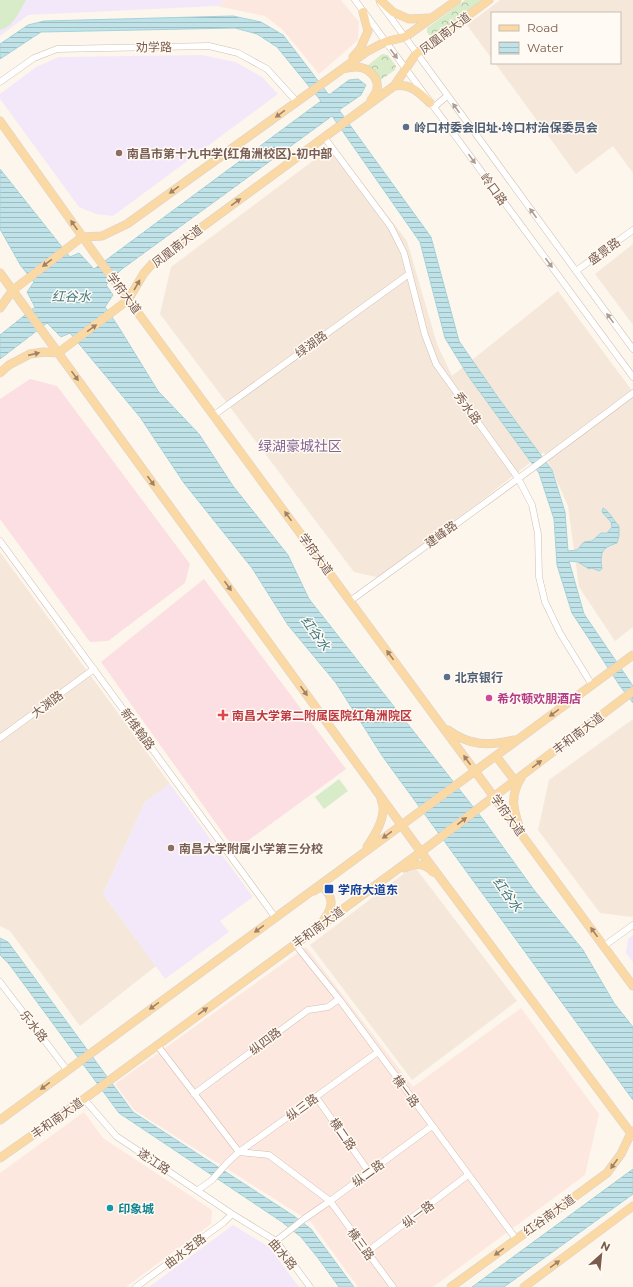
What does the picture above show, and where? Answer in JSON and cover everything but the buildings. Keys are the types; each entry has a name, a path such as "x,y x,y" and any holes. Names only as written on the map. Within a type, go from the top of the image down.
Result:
{"main road":[{"path":"379,0 393,12 409,19 431,18"},
{"name":"凤凰南大道","path":"297,102 366,52 385,42 405,37 457,0"},
{"name":"凤凰南大道","path":"58,353 128,300 144,273 153,263 394,86 416,54 489,0"},
{"path":"342,69 360,49 368,31 363,12"},
{"path":"342,69 356,67 363,68 374,76 377,83 376,91 368,104"},
{"path":"394,86 408,85 417,90 432,105"},
{"path":"0,308 13,290 82,237 102,236 127,224 297,102"},
{"name":"学府大道","path":"0,121 128,300 475,771 491,799 522,834 633,986"},
{"path":"0,273 421,852 632,1133"},
{"path":"0,373 30,354 44,352 58,353"},
{"path":"0,1120 418,812 633,656"},
{"name":"丰和南大道","path":"0,1158 84,1099 386,878 633,691"},
{"path":"443,727 465,741 481,744 497,744 519,739"},
{"path":"496,756 515,781"},
{"path":"522,775 516,787 513,799 514,810 522,834"},
{"path":"362,854 376,835 381,821 384,810 380,794"},
{"path":"386,878 412,864 430,868 442,880"},
{"path":"296,902 319,888 324,888 329,892 331,897 331,906 327,915 316,929"},
{"name":"红谷南大道","path":"451,1287 608,1172 621,1154 632,1133"},
{"path":"524,1287 633,1206"}],"street":[{"name":"岭口路","path":"354,0 633,377"},
{"name":"岭口路","path":"379,0 416,54 633,349"},
{"name":"劝学路","path":"0,82 34,58 57,49 209,46 238,53 267,69 297,102"},
{"path":"432,105 447,96"},
{"name":"秀水路","path":"324,137 391,227 404,253 425,335 436,364 518,478 532,505 538,534 539,578 545,602 560,633 592,685"},
{"name":"盛景路","path":"576,271 633,230"},
{"name":"绿湖路","path":"214,415 409,274"},
{"name":"建峰路","path":"350,601 518,478 545,460 633,393"},
{"name":"新维翰路","path":"0,541 275,917"},
{"name":"大渊路","path":"0,738 94,669"},
{"path":"604,946 633,925"},
{"name":"横一路","path":"295,944 339,999 516,1239"},
{"name":"乐水路","path":"0,982 67,1070"},
{"name":"纵四路","path":"194,1094 308,1010 328,1007 339,999"},
{"path":"157,1045 240,1152"},
{"name":"纵三路","path":"198,1190 212,1180 227,1163 240,1152 378,1052"},
{"name":"横二路","path":"316,1097 370,1172"},
{"name":"遂江路","path":"84,1099 116,1136 232,1214"},
{"name":"纵二路","path":"276,1241 288,1230 432,1126"},
{"name":"横三路","path":"240,1152 269,1155 330,1201 393,1287"},
{"name":"纵一路","path":"367,1252 468,1175"},
{"name":"曲水路","path":"232,1214 276,1241 310,1287"},
{"name":"曲水支路","path":"136,1287 224,1222 232,1214"}],"shaded area":[{"path":"0,0 225,0 217,6 28,15 0,36"},
{"path":"225,0 341,0 359,22 358,40 319,74 283,30 265,16 217,6"},
{"path":"500,0 633,0 633,173 613,146 576,174 496,64 621,64 621,12 491,12 491,58 467,25"},
{"name":"南昌市第十九中学(红角洲校区)-初中部","path":"202,55 235,62 262,77 278,94 113,216 96,214 79,207 0,99 0,94 36,67 59,57"},
{"path":"334,145 407,241 437,344 452,376 558,291 633,392 633,627 615,641 579,587 568,506 544,452 381,578 354,572 160,314 171,267"},
{"path":"633,244 633,325 595,274"},
{"path":"30,379 57,386 190,564 185,583 108,641 90,642 0,519 0,399"},
{"path":"0,552 170,784 145,802 103,894 156,966 80,1026 10,931 0,926"},
{"name":"南昌大学第二附属医院红角洲院区","path":"204,579 346,769 235,850 101,662"},
{"path":"633,719 633,916 631,917 600,913 538,830 549,780"},
{"name":"南昌大学附属小学第三分校","path":"170,784 253,897 220,921 229,932 165,979 103,894 145,802"},
{"path":"414,866 517,1001 412,1080 310,945"},
{"path":"633,935 633,962 626,953 628,939"},
{"path":"306,947 413,1087 521,1008 599,1114 585,1175 433,1287 358,1287 311,1222 134,1110 115,1084"},
{"path":"84,1112 103,1138 212,1210 211,1224 126,1287 0,1287 0,1173"},
{"path":"233,1225 269,1247 299,1287 149,1287"}],"green space":[{"path":"0,0 26,0 19,13 9,26 0,30"},
{"path":"465,0 484,0 435,36 429,35 427,28"},
{"path":"382,54 388,55 396,66 395,70 379,81 367,66"},
{"path":"339,779 348,791 324,809 315,797"}],"water":[{"name":"红谷水","path":"233,16 261,22 283,35 329,95 349,80 358,79 366,85 361,95 339,110 431,237 459,341 499,399 552,470 565,512 568,551 577,550 584,542 592,541 601,533 607,533 612,527 611,522 602,512 603,508 619,526 617,543 608,547 603,552 601,559 602,569 599,571 592,568 589,569 578,562 569,561 584,614 633,686 633,703 620,686 572,613 557,565 554,519 539,473 469,377 445,338 420,242 332,116 122,269 106,285 113,295 105,307 158,391 199,434 233,486 288,555 309,599 482,818 534,890 583,950 614,1003 633,1027 633,1100 383,757 336,683 288,625 252,568 184,483 140,417 70,333 61,337 47,323 0,359 0,335 35,307 27,292 34,282 21,266 0,229 0,169 70,257 79,253 94,269 321,101 277,47 257,34 235,28 41,32 0,59 0,44 28,25 44,21"},
{"path":"0,938 8,942 133,1112 294,1216 311,1229 354,1287 339,1287 301,1237 282,1222 119,1113 9,964 0,955"},
{"path":"633,1169 633,1194 504,1287 472,1287"}],"place":[{"name":"岭口村委会旧址·坽口村治保委员会","path":"406,127"},
{"name":"南昌市第十九中学(红角洲校区)-初中部","path":"119,153"},
{"name":"北京银行","path":"447,677"},
{"name":"希尔顿欢朋酒店","path":"489,698"},
{"name":"南昌大学第二附属医院红角洲院区","path":"223,715"},
{"name":"南昌大学附属小学第三分校","path":"171,848"},
{"name":"学府大道东","path":"329,889"},
{"name":"印象城","path":"110,1208"}],"district":[{"name":"绿湖豪城社区","path":"300,446"}]}
